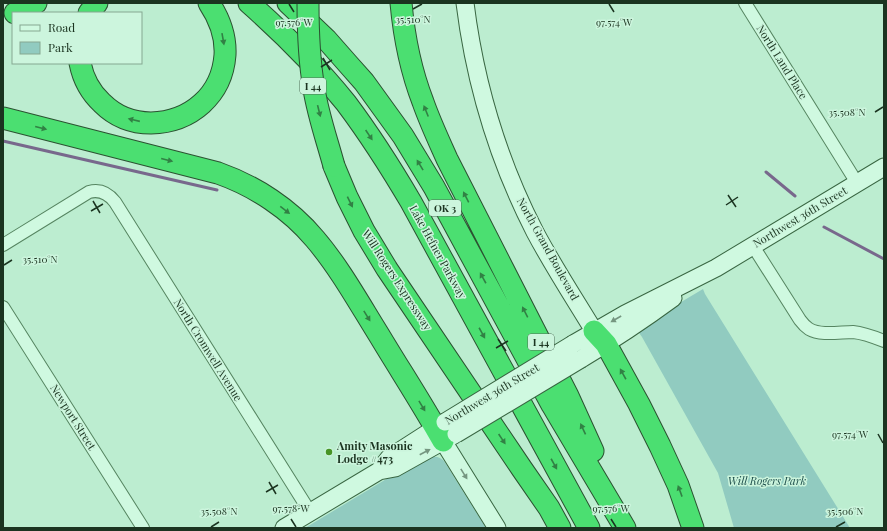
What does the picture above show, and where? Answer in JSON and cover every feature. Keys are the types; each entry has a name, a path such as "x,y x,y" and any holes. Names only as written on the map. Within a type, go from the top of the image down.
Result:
{"highway":[{"path":"18,12 36,3"},
{"path":"90,12 97,3"},
{"path":"80,64 85,78 95,96 106,107 124,118 138,122 153,123 175,119 189,113 201,105 211,94 223,67 225,56 223,37 216,15 209,3"},
{"name":"Lake Hefner Parkway","path":"249,3 285,36 323,76 346,103 388,164 415,209 589,528"},
{"name":"OK 3","path":"288,3 326,39 352,68 379,102 402,136 434,188 552,404 624,528"},
{"name":"Will Rogers Expressway","path":"308,3 308,40 314,89 334,166 347,197 364,231 387,269 522,468 560,528"},
{"name":"I 44","path":"401,3 402,16 415,77 422,101 433,128 447,159 568,396 628,528"},
{"path":"3,118 218,173 248,186 268,198 299,222 326,252 445,431"},
{"path":"600,338 639,404 660,446 678,485 693,528"}],"main road":[{"name":"North Grand Boulevard","path":"465,3 479,83 505,165 521,202 547,253 600,338"},
{"name":"Northwest 36th Street","path":"284,528 379,471 389,458 445,431 600,338 644,319 716,268 884,167"},
{"path":"445,431 497,528"}],"street":[{"name":"North Land Place","path":"745,3 857,183"},
{"name":"North Cromwell Avenue","path":"3,245 86,194 95,191 102,191 111,196 310,512"},
{"path":"753,246 800,320 809,329 815,332 855,332 884,340"},
{"name":"Newport Street","path":"3,307 143,528"}],"green space":[{"name":"Will Rogers Park","path":"703,289 850,528 734,528 718,473 637,330"},
{"path":"432,457 442,459 444,461 486,528 305,528 388,478"}],"waterway":[{"path":"3,141 217,190"},
{"path":"766,172 795,196"},
{"path":"824,227 884,259"}],"place":[{"name":"Amity Masonic Lodge #473","path":"329,452"}]}
